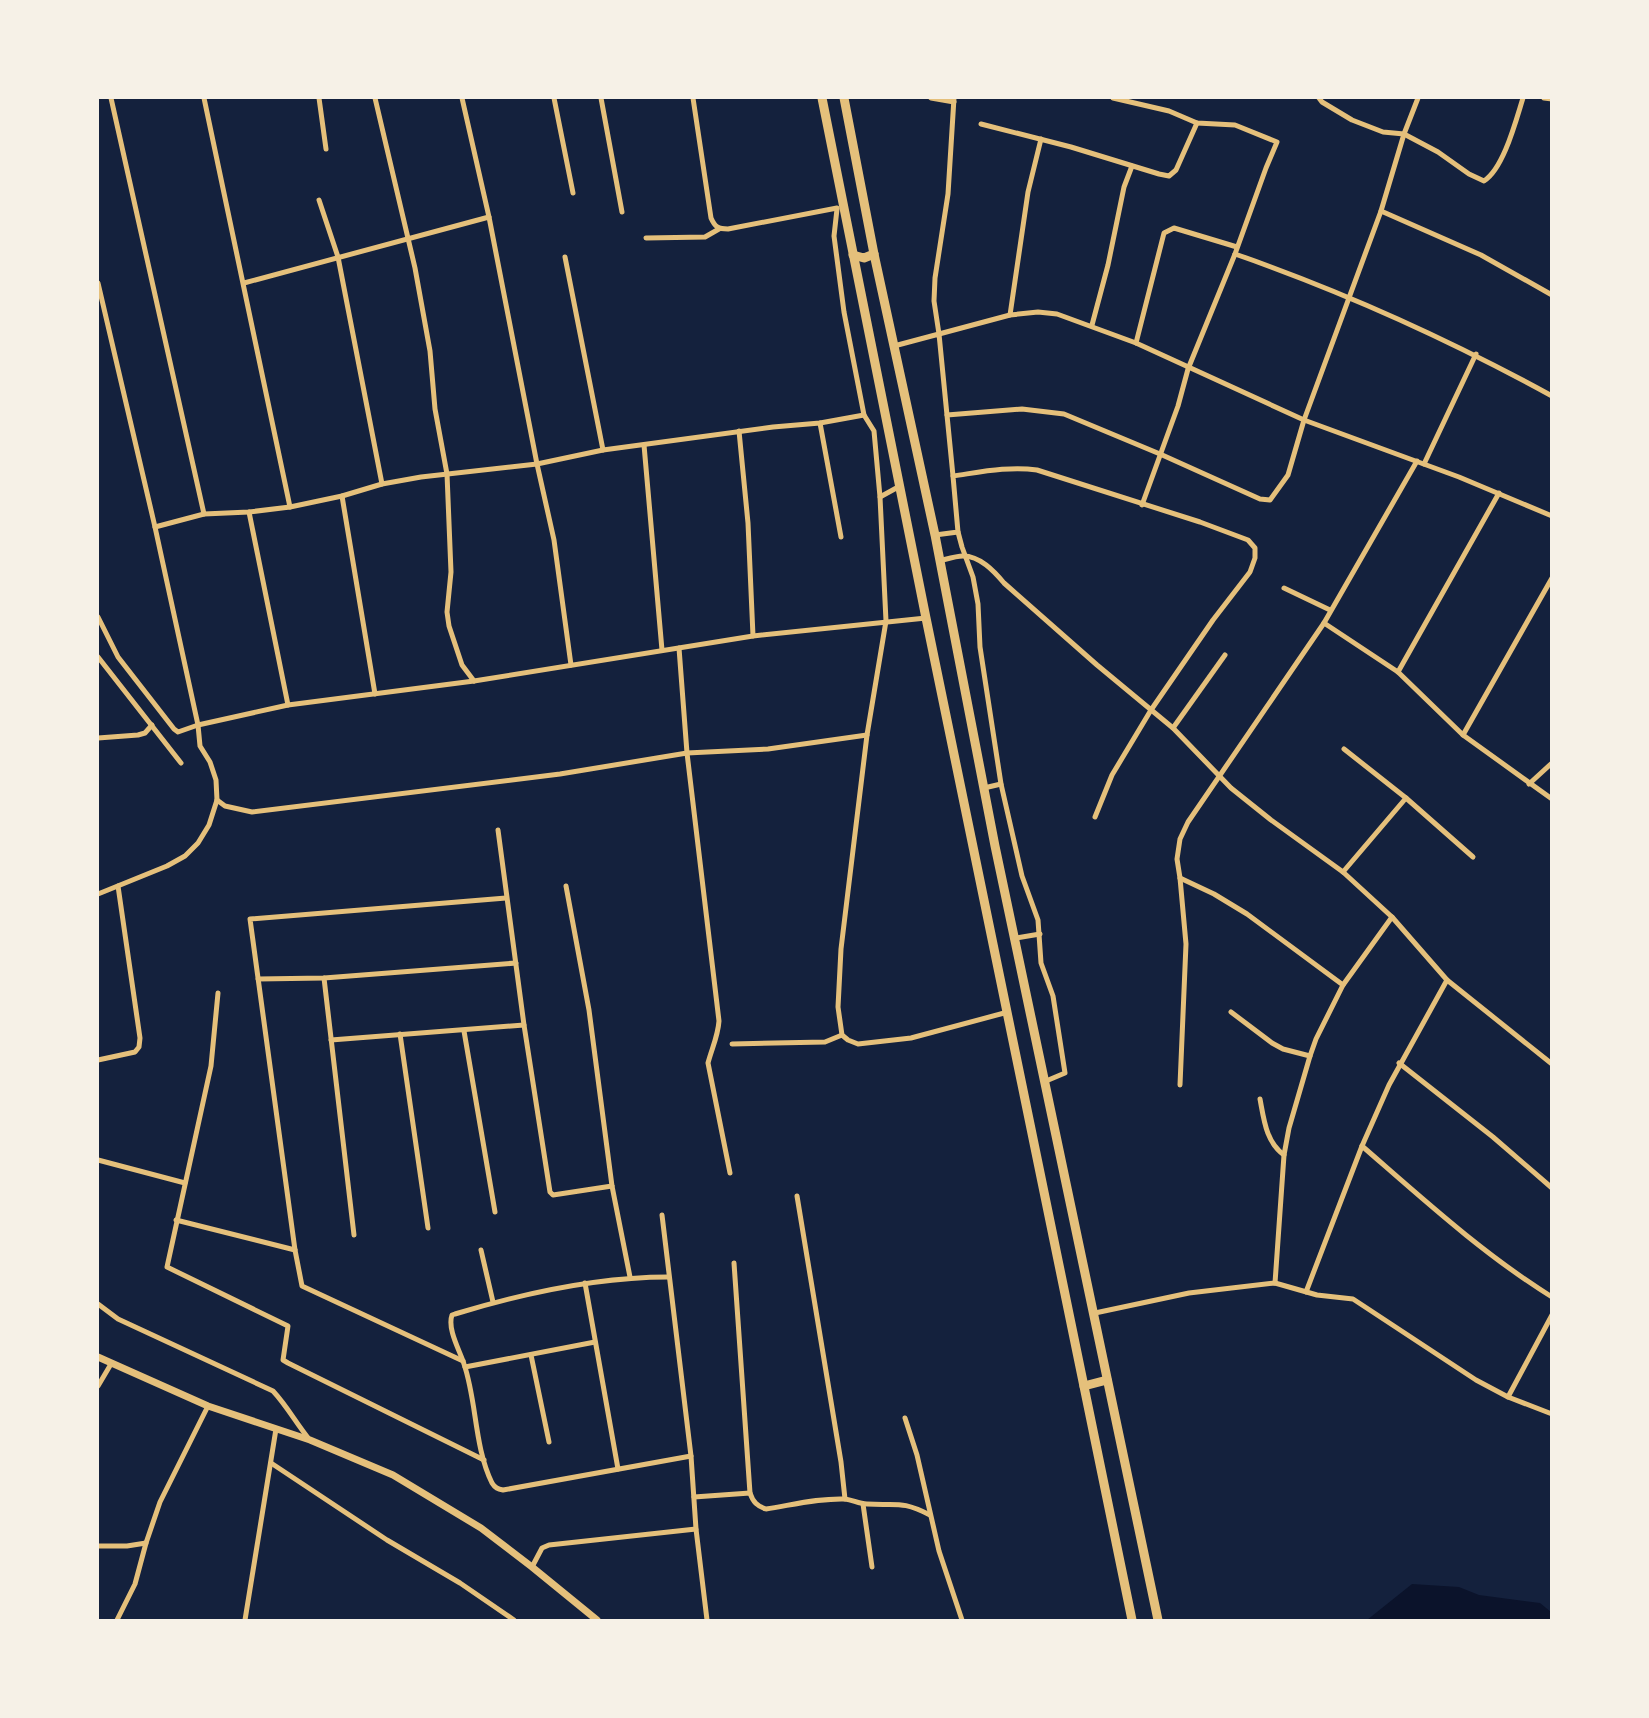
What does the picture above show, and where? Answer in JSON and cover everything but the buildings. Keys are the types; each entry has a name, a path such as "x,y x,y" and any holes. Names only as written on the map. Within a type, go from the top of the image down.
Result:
{"highway":[{"path":"822,98 841,208 901,485 926,618 1132,1620"},
{"path":"844,98 874,254 935,535 984,788 1083,1270 1095,1313 1158,1620"},
{"path":"853,255 862,258 874,254"},
{"path":"1084,1386 1107,1380"}],"street":[{"path":"111,98 204,514"},
{"path":"204,98 290,507"},
{"path":"319,98 326,149"},
{"path":"375,98 408,239 430,351 435,409 447,474 451,572 447,612 452,638 462,665 474,681"},
{"path":"462,98 489,217 554,540 571,665"},
{"path":"554,98 573,193"},
{"path":"601,98 622,212"},
{"path":"693,98 711,219 714,226 719,229"},
{"path":"932,98 954,100 948,194 935,278 934,301 958,532 973,577 978,604 980,647 1001,784 1022,876 1038,920 1041,963 1053,996 1065,1073 1046,1081"},
{"path":"1113,98 1169,111 1197,123 1235,125 1277,142 1188,369 1178,405 1142,505"},
{"path":"1319,98 1352,120 1383,132 1404,134 1438,152 1469,174 1484,180 1494,171 1509,140 1523,98"},
{"path":"947,415 1022,410 1064,414 1260,499 1270,500 1288,475 1304,420 1381,211 1404,134 1418,98"},
{"path":"1545,98 1551,99"},
{"path":"981,124 1169,176 1176,170 1197,123"},
{"path":"1010,315 1028,192 1041,139"},
{"path":"1092,325 1108,266 1124,187 1132,166"},
{"path":"319,200 338,257 382,484"},
{"path":"646,238 705,237 719,229 841,208 834,236 844,312 864,415 874,432 880,497 886,621 867,735 841,949 838,1007 842,1035 858,1044 901,1040 1008,1012"},
{"path":"1381,211 1481,255 1551,295"},
{"path":"244,283 489,217"},
{"path":"1136,343 1164,233 1174,228 1237,247"},
{"path":"1235,254 1348,298 1476,354 1551,396"},
{"path":"565,257 603,450"},
{"path":"98,283 155,527 198,725 200,746 210,762 216,780 217,800 209,825 198,843 185,856 98,894"},
{"path":"894,346 1010,315 1038,312 1057,314 1136,343 1188,369 1304,420 1417,461 1551,516"},
{"path":"1424,464 1476,354"},
{"path":"155,527 204,514 290,507 342,496 382,484 537,464 603,450 740,431 820,423 864,415"},
{"path":"820,423 841,537"},
{"path":"740,431 748,523 753,636"},
{"path":"644,445 662,650"},
{"path":"1180,1085 1186,944 1177,859 1180,839 1188,822 1324,623 1417,461"},
{"path":"953,476 1022,468 1038,470 1200,522 1248,540 1255,548 1256,558 1250,572 1213,620 1151,710 1112,775 1095,818"},
{"path":"880,497 901,485"},
{"path":"1398,672 1499,493"},
{"path":"342,496 375,694"},
{"path":"249,512 288,705"},
{"path":"935,535 958,532"},
{"path":"939,561 965,555 993,569 1004,583 1173,728 1219,777 1271,820 1343,872 1392,917 1447,980 1551,1064"},
{"path":"1463,735 1551,578"},
{"path":"1284,588 1330,610"},
{"path":"98,616 118,657 178,732 198,725 288,705 474,681 753,636 926,618"},
{"path":"1324,623 1398,672 1463,735 1551,799"},
{"path":"679,648 687,753 718,1021 718,1036 711,1049 708,1063 730,1173"},
{"path":"1173,728 1225,656"},
{"path":"98,657 180,763"},
{"path":"98,738 138,735 145,733 152,724"},
{"path":"217,800 225,806 252,812 560,774 687,753 768,749 867,735"},
{"path":"1344,749 1406,798 1473,856"},
{"path":"1529,784 1551,763"},
{"path":"984,788 1001,784"},
{"path":"1343,872 1406,798"},
{"path":"498,830 524,1025 550,1192 553,1195 561,1195 612,1186"},
{"path":"1180,878 1214,894 1247,914 1343,985"},
{"path":"98,1060 135,1052 139,1047 140,1038 118,886"},
{"path":"566,886 589,1010 612,1186 630,1277"},
{"path":"506,898 250,919 295,1250 302,1286 464,1364 531,1355 595,1342"},
{"path":"1275,1283 1284,1155 1289,1128 1310,1056 1343,985 1392,917"},
{"path":"1016,938 1040,934"},
{"path":"258,979 324,978 516,963"},
{"path":"324,978 354,1235"},
{"path":"1306,1292 1362,1146 1399,1063 1447,980"},
{"path":"218,993 211,1066 167,1267 288,1326 283,1360 484,1460"},
{"path":"1232,1012 1272,1042 1283,1048 1310,1056"},
{"path":"331,1040 524,1025"},
{"path":"464,1031 495,1212"},
{"path":"400,1035 428,1228"},
{"path":"732,1044 825,1042 842,1035"},
{"path":"1399,1063 1492,1137 1551,1188"},
{"path":"1260,1099 1269,1137 1276,1149 1284,1155"},
{"path":"1362,1146 1441,1215 1522,1279 1551,1297"},
{"path":"98,1160 185,1183"},
{"path":"797,1196 841,1462 845,1499"},
{"path":"663,1215 691,1456 696,1529 707,1620"},
{"path":"177,1220 295,1250"},
{"path":"481,1250 493,1302"},
{"path":"734,1263 752,1499 758,1506 766,1509 845,1499 863,1504 895,1503 910,1505 930,1515"},
{"path":"669,1277 630,1277 585,1283 493,1302 452,1315 450,1323 464,1364 484,1460 493,1485 503,1490 691,1456"},
{"path":"585,1283 618,1469"},
{"path":"1095,1313 1189,1293 1275,1283 1317,1295 1353,1299 1476,1380 1508,1397 1551,1414"},
{"path":"98,1304 118,1319 273,1390 287,1405 294,1421 310,1440"},
{"path":"1508,1397 1551,1315"},
{"path":"531,1355 549,1442"},
{"path":"98,1357 208,1406 310,1440 393,1475 481,1528 532,1566 597,1620"},
{"path":"98,1386 111,1364"},
{"path":"117,1620 135,1584 160,1502 208,1406"},
{"path":"905,1418 917,1455 930,1515 962,1620"},
{"path":"245,1620 276,1429"},
{"path":"271,1463 387,1540 460,1582 514,1620"},
{"path":"694,1497 750,1493"},
{"path":"863,1504 872,1567"},
{"path":"532,1566 542,1548 549,1545 696,1529"},
{"path":"98,1546 127,1546 146,1543"}],"water":[{"path":"1412,1584 1459,1587 1479,1595 1540,1603 1551,1612 1551,1620 1367,1620"}]}
